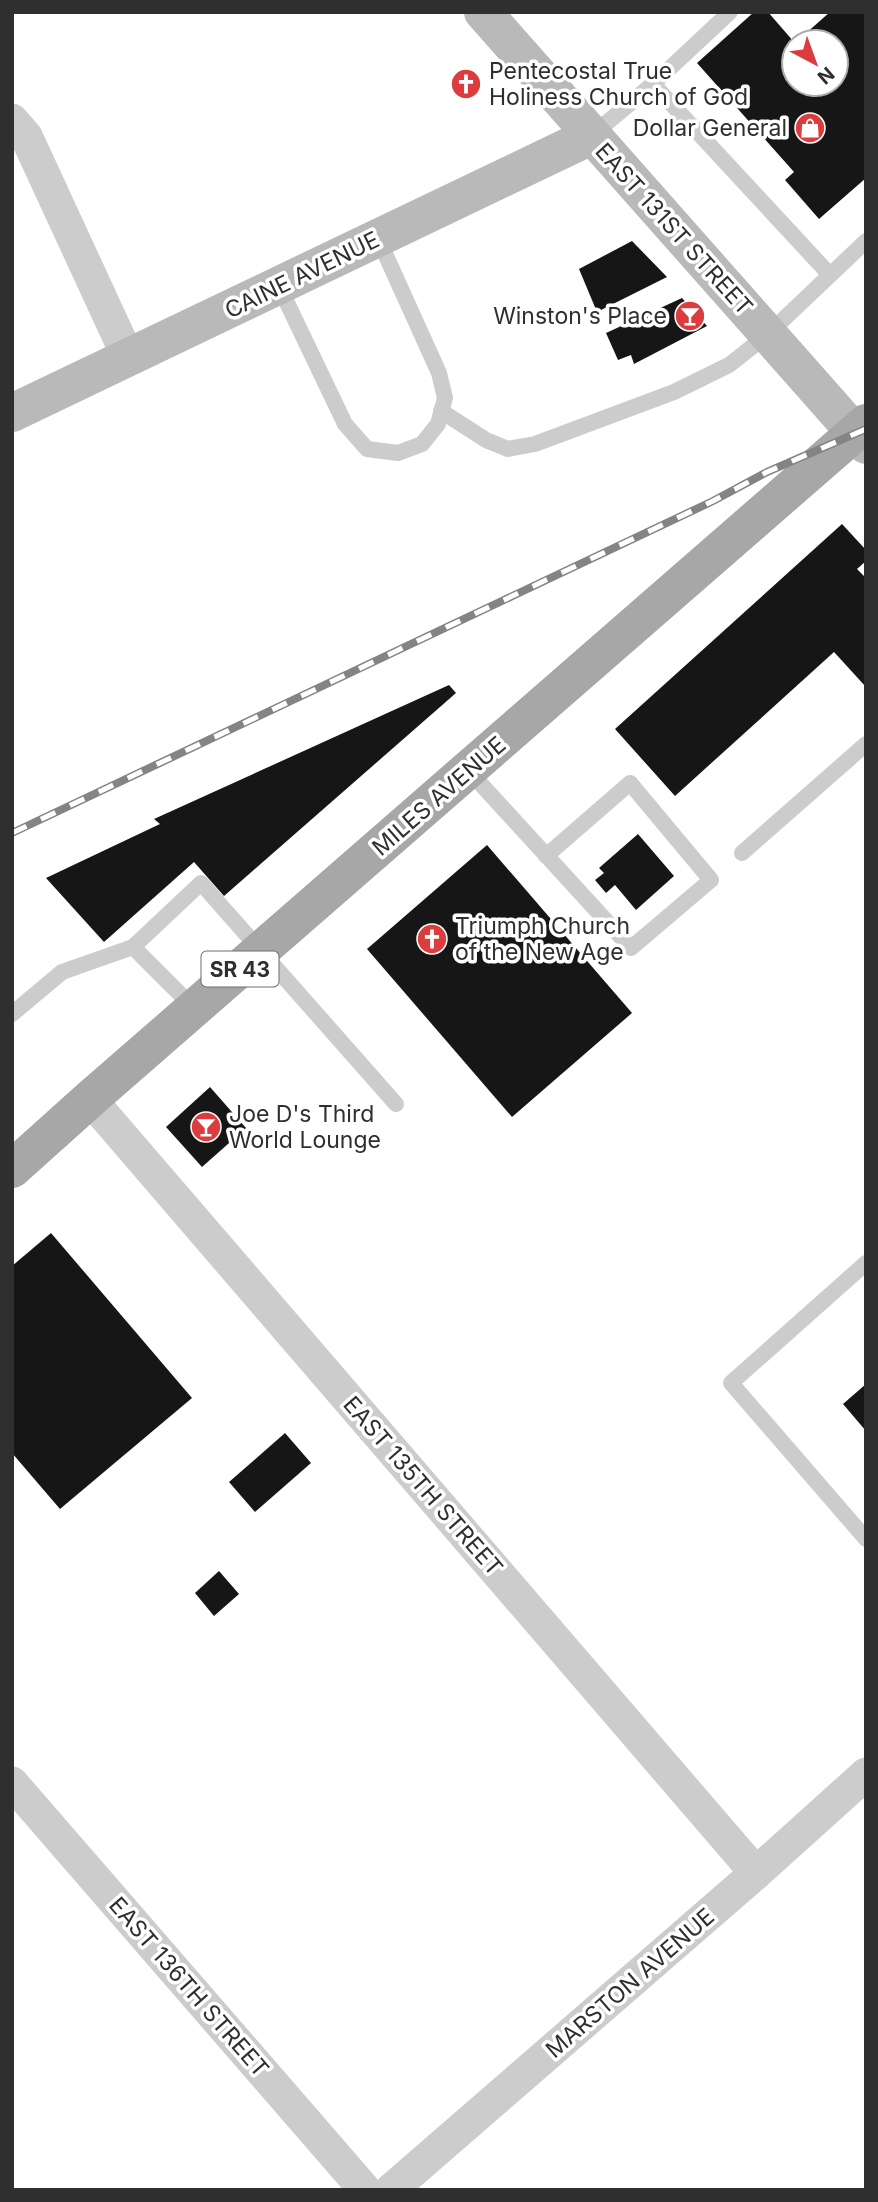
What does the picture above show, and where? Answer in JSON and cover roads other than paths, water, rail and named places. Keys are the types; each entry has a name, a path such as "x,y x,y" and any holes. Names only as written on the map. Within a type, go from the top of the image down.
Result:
{"main road":[{"name":"MILES AVENUE","path":"12,1169 468,770 862,434"}],"street":[{"name":"EAST 131ST STREET","path":"483,12 768,334 862,434"},
{"path":"12,120 26,136 128,357"},
{"name":"CAINE AVENUE","path":"12,413 591,136"},
{"name":"EAST 135TH STREET","path":"90,1099 756,1873"},
{"name":"MARSTON AVENUE","path":"391,2190 866,1774"},
{"name":"EAST 136TH STREET","path":"12,1783 365,2190"}],"lane":[{"path":"591,136 653,85 730,12"},
{"path":"653,85 830,275"},
{"path":"279,286 345,424 367,449 398,453 422,444 438,424 444,398 439,373 378,239"},
{"path":"441,411 486,440 508,449 535,444 674,392 729,365 768,334 866,241"},
{"path":"743,853 866,744"},
{"path":"468,770 546,856 631,948 711,880 630,783 546,856"},
{"path":"12,1014 62,972 133,947 201,883 396,1104"},
{"path":"133,947 194,1008"},
{"path":"866,1263 731,1383 866,1539"}],"railway":[{"path":"12,833 713,501 767,472 866,429"}],"place":[{"name":"Pentecostal True Holiness Church of God","path":"466,84"},
{"name":"Dollar General","path":"810,128"},
{"name":"Winston's Place","path":"690,316"},
{"name":"Triumph Church of the New Age","path":"432,939"},
{"name":"Joe D's Third World Lounge","path":"206,1127"}]}
